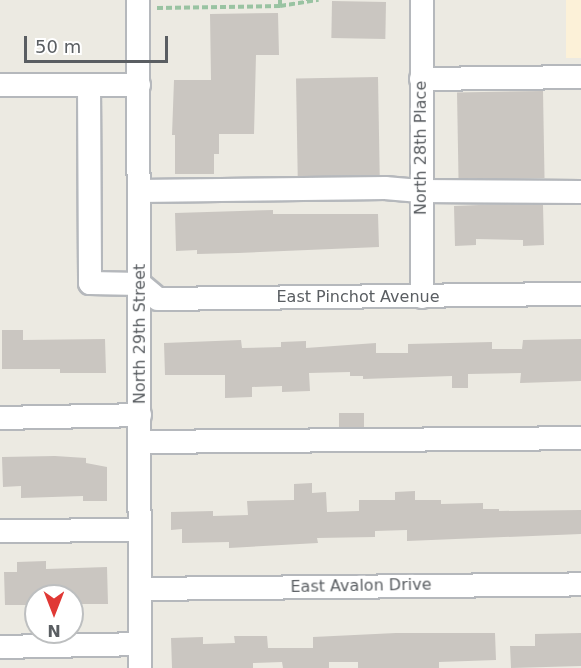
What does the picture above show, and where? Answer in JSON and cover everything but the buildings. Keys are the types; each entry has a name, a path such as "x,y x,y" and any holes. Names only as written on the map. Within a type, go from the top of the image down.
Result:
{"street":[{"name":"North 28th Place","path":"422,0 420,191 422,297"},
{"name":"North 29th Street","path":"140,668 139,85 146,4"},
{"path":"421,79 581,77"},
{"path":"0,85 139,85"},
{"path":"88,85 90,283 140,284"},
{"path":"139,191 385,188 420,191 581,192"},
{"name":"East Pinchot Avenue","path":"140,284 158,299 581,294"},
{"path":"0,417 140,415"},
{"path":"139,442 581,438"},
{"path":"0,531 139,530"},
{"name":"East Avalon Drive","path":"140,589 581,584"},
{"path":"0,647 140,644"}],"path":[{"path":"280,0 280,6"},
{"path":"146,4 280,6 319,0"}],"shaded area":[{"path":"566,0 581,0 581,58 566,58"}]}
